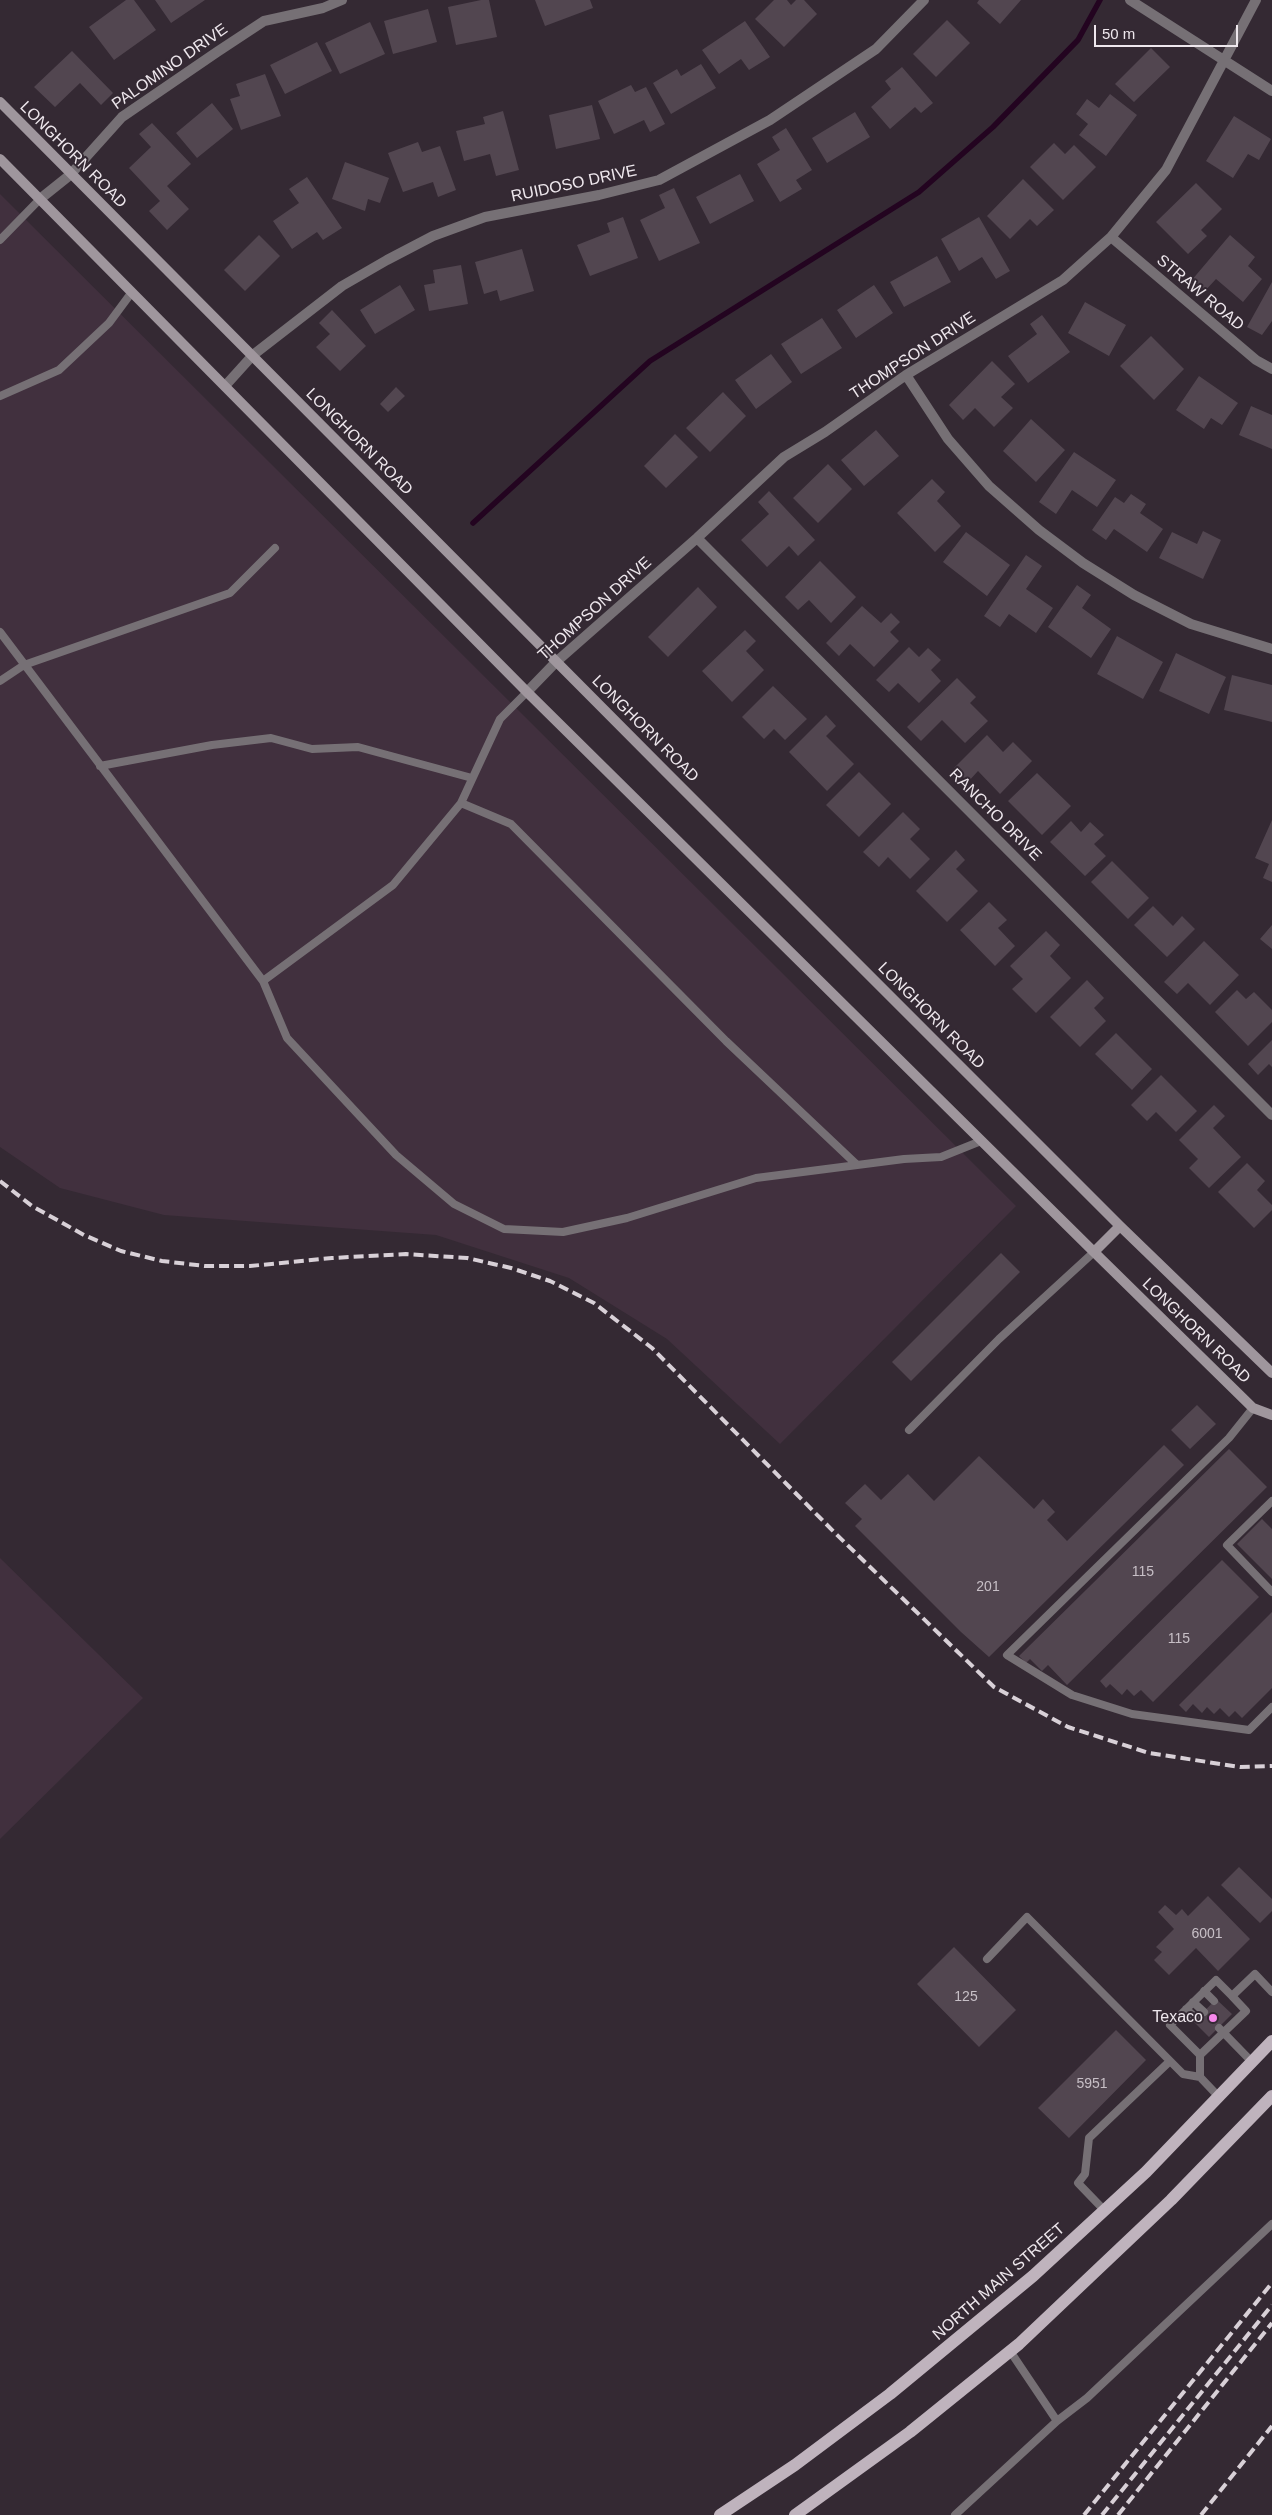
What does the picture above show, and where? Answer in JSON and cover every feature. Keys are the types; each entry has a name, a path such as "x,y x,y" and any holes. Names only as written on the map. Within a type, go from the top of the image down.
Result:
{"main road":[{"name":"LONGHORN ROAD","path":"0,102 70,175 253,356 1120,1226 1272,1373"},
{"name":"LONGHORN ROAD","path":"0,159 527,692 981,1141 1253,1408 1272,1415"},
{"path":"1094,1252 1120,1226"},
{"name":"NORTH MAIN STREET","path":"720,2515 795,2465 890,2394 1025,2283 1105,2211 1272,2041"},
{"path":"795,2515 910,2432 1010,2351 1108,2261 1272,2096"}],"street":[{"name":"PALOMINO DRIVE","path":"40,199 70,175 122,117 264,22 323,8 342,0"},
{"name":"RUIDOSO DRIVE","path":"226,386 253,356 342,286 433,236 485,218 599,196 659,180 770,120 876,49 924,0"},
{"path":"1130,0 1272,91"},
{"name":"THOMPSON DRIVE","path":"527,692 556,662 697,538 784,456 825,432 906,375 1063,280 1111,237 1166,170 1256,0"},
{"name":"STRAW ROAD","path":"1111,237 1256,360 1272,369"},
{"path":"906,375 948,439 989,486 1039,530 1076,558 1134,595 1191,624 1272,649"},
{"name":"RANCHO DRIVE","path":"697,538 1272,1114"}],"lane":[{"path":"0,240 40,199"},
{"path":"0,396 59,370 109,323 132,292"},
{"path":"0,681 24,665 230,593 275,548"},
{"path":"0,632 262,981 288,1038 396,1155 454,1204 504,1229 562,1232 627,1218 756,1178 856,1164 941,1157 981,1141"},
{"path":"262,981 393,885 461,803 500,719 527,692"},
{"path":"100,766 212,745 272,738 312,750 358,747 472,778"},
{"path":"461,803 511,824 726,1041 856,1164"},
{"path":"909,1430 999,1339 1094,1252"},
{"path":"1253,1408 1229,1438 1007,1655 1072,1695 1132,1714 1249,1730 1272,1707"},
{"path":"1272,1502 1226,1545 1272,1592"},
{"path":"987,1959 1027,1917 1183,2074 1200,2077 1219,2097"},
{"path":"1232,1996 1255,1974 1272,1992"},
{"path":"1200,2056 1170,2025 1216,1980 1246,2011 1232,2019 1214,2037 1200,2056 1200,2077"},
{"path":"1204,1991 1214,2001"},
{"path":"1193,2002 1204,2012"},
{"path":"1186,2009 1197,2019"},
{"path":"1221,2030 1252,2062"},
{"path":"1105,2211 1078,2183 1085,2174 1089,2138 1170,2061"},
{"path":"955,2515 1057,2421 1088,2398 1272,2224"},
{"path":"1010,2351 1057,2421"}],"shaded area":[{"path":"0,194 1016,1206 780,1444 667,1339 569,1278 436,1235 164,1215 60,1188 0,1147"},
{"path":"0,1558 143,1698 0,1839"}],"building":[{"path":"126,0 134,0 156,30 114,60 89,27"},
{"path":"155,0 205,0 171,23"},
{"path":"489,0 497,37 456,45 448,7"},
{"path":"535,0 590,0 593,8 545,26"},
{"path":"774,0 787,0 791,5 796,0 804,0 817,14 784,47 755,19"},
{"path":"979,0 1021,0 1000,24 977,3"},
{"path":"428,9 437,42 393,54 384,21"},
{"path":"947,20 970,43 936,77 913,54"},
{"path":"745,21 770,57 749,70 741,59 719,74 702,50"},
{"path":"370,22 385,54 340,74 325,43"},
{"path":"317,42 332,71 285,94 270,65"},
{"path":"1151,48 1170,67 1134,102 1115,84"},
{"path":"72,51 113,93 101,105 80,83 55,107 34,87"},
{"path":"701,64 716,88 671,114 653,83 677,69 681,76"},
{"path":"902,67 933,103 921,113 915,107 890,129 871,107 891,89 885,81"},
{"path":"265,74 281,116 241,130 230,99 240,96 236,84"},
{"path":"631,85 635,92 646,87 665,124 650,132 644,120 614,134 598,101"},
{"path":"1110,94 1137,115 1106,156 1079,135 1088,124 1076,114 1087,99 1099,108"},
{"path":"212,103 233,129 197,158 176,133"},
{"path":"592,105 600,139 556,149 549,115"},
{"path":"503,111 519,170 496,176 490,154 464,161 456,131 485,124 483,117"},
{"path":"855,112 870,137 827,163 812,138"},
{"path":"1234,116 1271,139 1259,160 1248,154 1233,178 1206,161"},
{"path":"152,123 191,164 167,186 189,209 167,230 149,211 160,201 129,168 151,147 139,134"},
{"path":"786,128 812,170 796,180 802,189 780,202 757,164 780,150 772,137"},
{"path":"418,142 422,152 440,146 456,190 438,197 433,182 403,192 388,153"},
{"path":"1054,143 1065,154 1074,145 1096,167 1063,200 1030,167"},
{"path":"345,162 389,178 380,203 368,199 365,211 332,199"},
{"path":"740,174 754,201 710,224 696,197"},
{"path":"307,177 342,228 323,240 317,232 292,249 273,221 299,203 289,189"},
{"path":"1023,179 1054,210 1037,226 1030,219 1010,239 987,216"},
{"path":"1196,183 1222,209 1201,230 1207,236 1188,254 1156,222"},
{"path":"674,188 700,243 659,261 640,220 665,208 659,195"},
{"path":"623,217 638,258 590,276 577,245 610,232 607,223"},
{"path":"979,217 1010,271 996,279 982,257 959,271 941,239"},
{"path":"259,235 280,256 245,291 224,270"},
{"path":"1230,235 1255,257 1248,266 1262,279 1243,302 1216,279 1204,292 1191,281"},
{"path":"522,249 534,291 500,301 497,290 484,294 475,262"},
{"path":"937,256 951,282 904,307 890,282"},
{"path":"461,265 468,304 429,311 424,285 435,283 433,270"},
{"path":"1272,282 1272,321 1262,335 1247,327"},
{"path":"400,285 415,310 375,334 360,310"},
{"path":"874,285 893,313 856,338 837,310"},
{"path":"1085,302 1126,325 1109,356 1068,333"},
{"path":"332,310 366,346 340,371 316,347 330,334 319,323"},
{"path":"1042,315 1070,352 1028,383 1008,356 1037,334 1030,324"},
{"path":"822,318 842,348 801,374 781,344"},
{"path":"1151,336 1184,369 1154,400 1120,366"},
{"path":"771,354 792,382 756,409 735,380"},
{"path":"992,361 1015,384 1001,397 1013,408 994,427 975,408 963,420 949,405"},
{"path":"1199,376 1238,403 1222,425 1211,418 1204,429 1176,410"},
{"path":"396,387 405,396 388,412 380,404"},
{"path":"723,392 746,416 710,452 686,428"},
{"path":"1251,406 1272,415 1272,449 1239,435"},
{"path":"1031,419 1065,450 1036,482 1003,451"},
{"path":"876,430 899,456 864,486 841,460"},
{"path":"675,434 698,457 666,488 644,466"},
{"path":"1074,452 1116,480 1097,507 1072,490 1056,514 1039,502"},
{"path":"828,464 852,489 818,523 793,498"},
{"path":"932,479 945,492 937,501 961,526 935,552 897,513"},
{"path":"769,491 815,540 798,556 789,546 767,567 741,540 769,514 758,502"},
{"path":"1131,494 1146,504 1140,513 1163,529 1147,552 1114,529 1106,540 1092,530 1115,497 1124,503"},
{"path":"1203,531 1221,540 1203,579 1159,558 1172,532 1197,544"},
{"path":"966,532 1010,565 987,596 943,562"},
{"path":"1026,555 1042,566 1026,589 1053,608 1036,633 1009,614 1000,627 984,616"},
{"path":"820,561 856,597 831,623 809,600 798,610 785,597"},
{"path":"1077,585 1091,595 1082,608 1111,629 1091,658 1048,627"},
{"path":"698,587 717,607 668,657 648,637"},
{"path":"862,606 881,623 891,613 900,622 890,632 899,641 874,667 850,644 839,656 826,643"},
{"path":"745,630 756,641 746,651 764,670 732,702 702,671"},
{"path":"1117,636 1163,662 1143,699 1097,674"},
{"path":"909,647 919,657 928,648 941,660 931,670 941,681 919,703 898,683 889,692 876,680"},
{"path":"1176,653 1226,677 1209,714 1159,691"},
{"path":"1232,675 1272,685 1272,722 1224,710"},
{"path":"957,678 976,697 970,703 988,721 965,743 942,720 921,741 907,727"},
{"path":"773,686 807,719 785,740 774,729 764,739 742,717"},
{"path":"826,715 836,726 826,736 854,764 827,791 789,752"},
{"path":"987,735 1003,752 1013,742 1032,761 1000,794 978,771 968,782 954,768"},
{"path":"859,772 891,804 859,837 826,805"},
{"path":"1037,773 1071,806 1042,835 1008,801"},
{"path":"903,812 920,829 910,839 930,859 910,879 888,857 879,867 863,852"},
{"path":"1272,820 1272,882 1263,878 1269,864 1255,858"},
{"path":"1071,821 1081,832 1090,822 1104,835 1094,844 1106,856 1085,876 1050,842"},
{"path":"956,850 965,860 956,869 978,891 947,922 916,891"},
{"path":"1112,861 1149,898 1128,919 1091,882"},
{"path":"989,902 1007,920 998,928 1015,946 995,966 960,930"},
{"path":"1153,906 1173,926 1182,916 1195,929 1167,957 1134,925"},
{"path":"1272,925 1272,949 1260,939"},
{"path":"1046,931 1060,945 1050,956 1071,978 1036,1013 1012,989 1023,979 1010,966"},
{"path":"1204,941 1239,975 1210,1005 1188,983 1177,994 1164,982"},
{"path":"1087,980 1104,998 1094,1008 1106,1021 1080,1047 1050,1017"},
{"path":"1237,990 1246,999 1254,992 1272,1010 1272,1022 1248,1046 1215,1012"},
{"path":"1116,1033 1152,1069 1132,1090 1095,1054"},
{"path":"1272,1040 1272,1067 1269,1064 1258,1075 1248,1064"},
{"path":"1161,1075 1197,1111 1176,1132 1156,1112 1147,1121 1131,1105"},
{"path":"1214,1105 1225,1116 1213,1128 1241,1157 1209,1188 1189,1168 1198,1159 1179,1140"},
{"path":"1247,1163 1265,1181 1257,1190 1272,1205 1272,1210 1254,1228 1218,1192"},
{"path":"1001,1253 1020,1272 911,1381 892,1362"},
{"path":"1197,1405 1216,1424 1190,1449 1171,1430"},
{"path":"1164,1445 1184,1465 989,1657 961,1632 855,1526 862,1519 845,1503 865,1484 881,1500 908,1474 934,1501 979,1456 1034,1509 1043,1499 1055,1512 1047,1520 1067,1541"},
{"path":"1229,1449 1267,1487 1067,1685 1048,1665 1042,1671 1030,1659 1026,1663 1019,1656"},
{"path":"1262,1519 1272,1529 1272,1579 1237,1544"},
{"path":"1222,1560 1259,1597 1153,1702 1141,1690 1134,1696 1127,1689 1122,1695 1110,1684 1106,1688 1100,1681"},
{"path":"1272,1612 1272,1688 1242,1718 1235,1711 1229,1717 1220,1708 1214,1714 1207,1707 1202,1713 1193,1704 1186,1712 1179,1705"},
{"path":"1239,1867 1272,1899 1272,1911 1260,1923 1221,1885"},
{"path":"1208,1896 1250,1939 1218,1971 1196,1948 1169,1975 1154,1960 1162,1952 1156,1947 1174,1929 1158,1912 1165,1905 1176,1915 1182,1909 1188,1916"},
{"path":"954,1947 1016,2010 979,2047 917,1984"},
{"name":"Texaco","path":"1216,1999 1232,2014 1209,2037 1194,2022"},
{"path":"1116,2030 1146,2060 1069,2138 1038,2108"}],"waterway":[{"path":"473,523 650,361 919,192 993,127 1078,40 1100,0"}],"railway":[{"path":"0,1181 32,1206 84,1235 121,1251 162,1261 205,1266 250,1266 332,1258 406,1254 467,1258 511,1268 550,1281 594,1303 652,1348 835,1533 994,1687 1068,1727 1149,1753 1240,1767 1272,1766"},
{"path":"1084,2515 1272,2283"},
{"path":"1102,2515 1272,2305"},
{"path":"1118,2515 1272,2323"},
{"path":"1201,2515 1272,2426"}],"place":[{"name":"Texaco","path":"1213,2018"}]}
